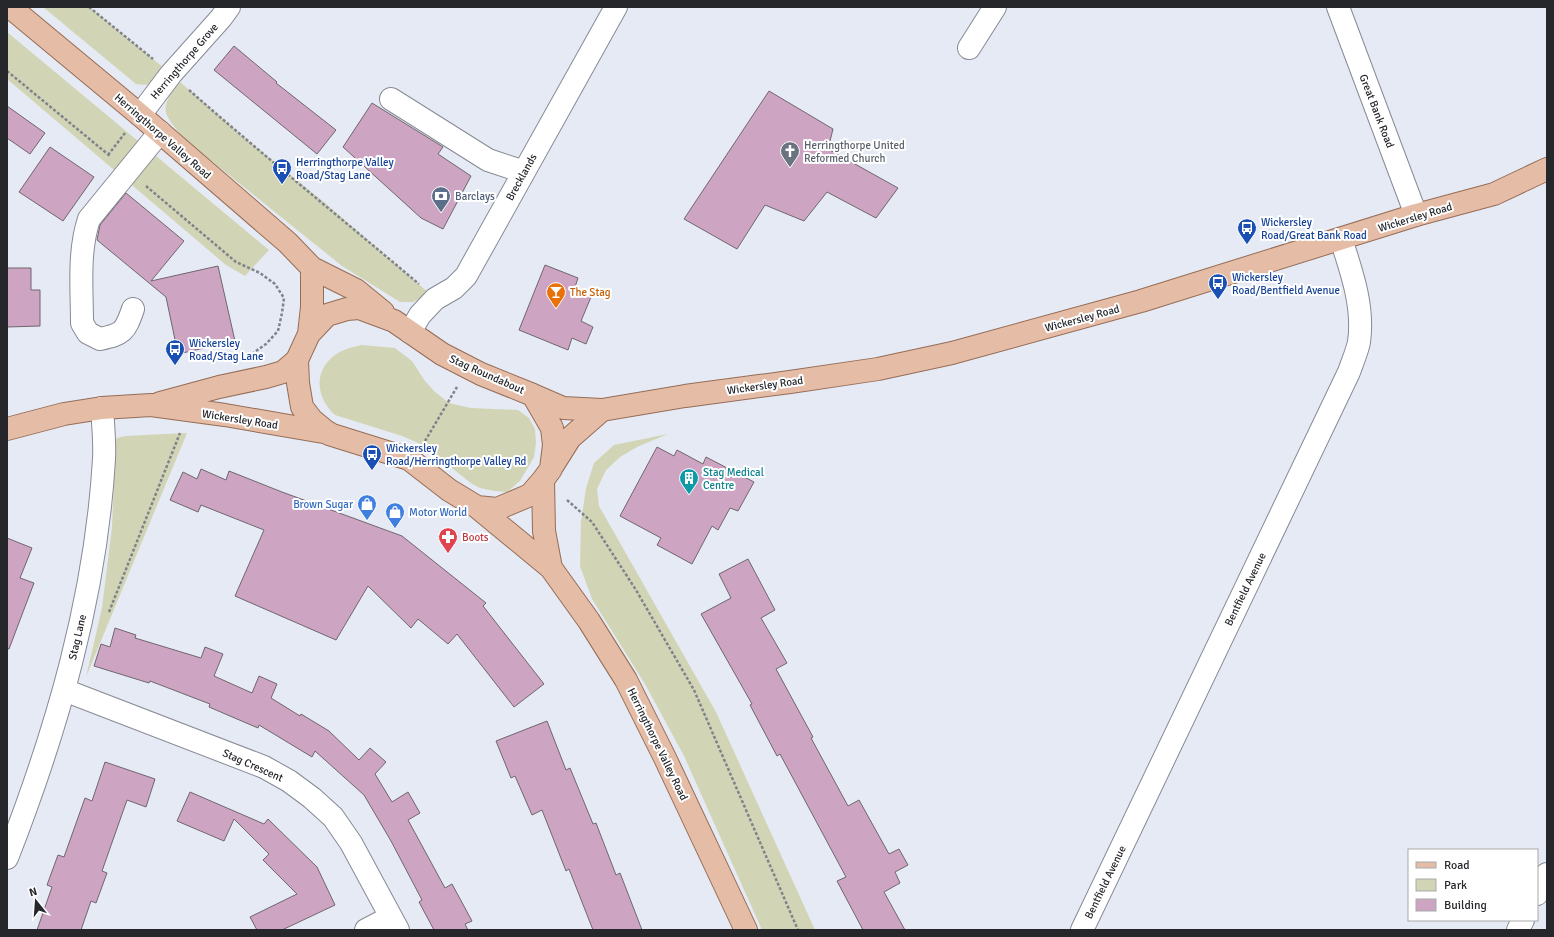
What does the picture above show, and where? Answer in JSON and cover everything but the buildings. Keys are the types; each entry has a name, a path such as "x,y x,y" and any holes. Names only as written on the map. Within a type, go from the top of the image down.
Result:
{"main road":[{"name":"Herringthorpe Valley Road","path":"10,7 160,132 288,243 312,268 356,290 402,326"},
{"name":"Wickersley Road","path":"533,395 563,408 602,410 685,396 878,369 952,353 1141,301 1416,215 1494,194 1547,169"},
{"path":"309,334 312,307 312,268"},
{"name":"Stag Roundabout","path":"359,308 402,326 442,354 481,374 533,395 552,428 554,445 547,474 530,495 497,509 477,507 450,490 408,459 329,434 312,420 302,407 298,383 297,360 309,334 327,315 347,309 359,308"},
{"name":"Wickersley Road","path":"151,405 283,372 297,360"},
{"name":"Wickersley Road","path":"7,429 64,414 102,408 151,405 225,415 329,434"},
{"path":"547,474 570,438 602,410"},
{"name":"Herringthorpe Valley Road","path":"547,474 544,531 551,568"},
{"name":"Herringthorpe Valley Road","path":"477,507 551,568 589,621 626,680 666,758 746,930"}],"street":[{"name":"Herringthorpe Grove","path":"140,115 171,74 229,7"},
{"name":"Brecklands","path":"402,326 420,315 435,300 454,288 466,276 616,7"},
{"path":"969,48 995,7"},
{"name":"Great Bank Road","path":"1338,7 1416,215"},
{"path":"391,99 488,160 524,172"},
{"path":"133,308 128,326 118,335 100,339 88,333 82,323 82,255 85,231 89,220 160,132"},
{"name":"Bentfield Avenue","path":"1082,930 1349,372 1358,343 1360,312 1354,280 1342,239"},
{"name":"Stag Lane","path":"9,848 49,739 64,690 88,588 98,525 104,457 102,408"},
{"name":"Stag Crescent","path":"64,690 264,767 289,780 333,817 351,843 395,924"},
{"path":"1538,892 1547,874"},
{"path":"1518,930 1522,921"},
{"path":"366,930 395,924"}],"path":[{"path":"89,7 171,74 240,135 325,203 420,285 435,300"},
{"path":"7,71 236,262 260,273 275,284 284,298 278,331 266,344 244,359 251,381"},
{"path":"108,155 140,115"},
{"path":"408,459 423,445 449,403 468,367"},
{"path":"108,615 189,410"},
{"path":"547,474 592,522 636,590 694,690 798,930"}],"green space":[{"path":"43,7 89,7 164,68 156,80 151,84 136,84"},
{"path":"7,32 269,250 245,276 226,265 7,79"},
{"path":"179,81 241,135 325,203 430,294 413,302 400,302 342,266 183,138 167,116 166,111 168,99"},
{"path":"362,345 395,348 412,361 425,381 434,391 449,403 471,408 518,410 529,418 535,429 536,443 534,457 520,481 507,492 480,488 472,484 423,445 402,436 335,415 324,401 321,393 320,377 323,369 328,361 338,353 348,348"},
{"path":"187,433 86,677 102,608 112,527 114,446 117,438 125,436"},
{"path":"668,434 637,447 620,457 606,470 597,489 599,506 716,712 815,930 762,930 684,756 645,684 592,599 580,566 581,522 586,488 594,463 614,445"}],"place":[{"name":"Herringthorpe United Reformed Church","path":"790,168"},
{"name":"Herringthorpe Valley Road/Stag Lane","path":"282,185"},
{"name":"Barclays","path":"441,213"},
{"name":"Wickersley Road/Great Bank Road","path":"1247,245"},
{"name":"Wickersley Road/Bentfield Avenue","path":"1218,300"},
{"name":"The Stag","path":"556,309"},
{"name":"Wickersley Road/Stag Lane","path":"175,366"},
{"name":"Wickersley Road/Herringthorpe Valley Rd","path":"372,471"},
{"name":"Stag Medical Centre","path":"689,495"},
{"name":"Brown Sugar","path":"367,521"},
{"name":"Motor World","path":"395,529"},
{"name":"Boots","path":"448,554"}]}
